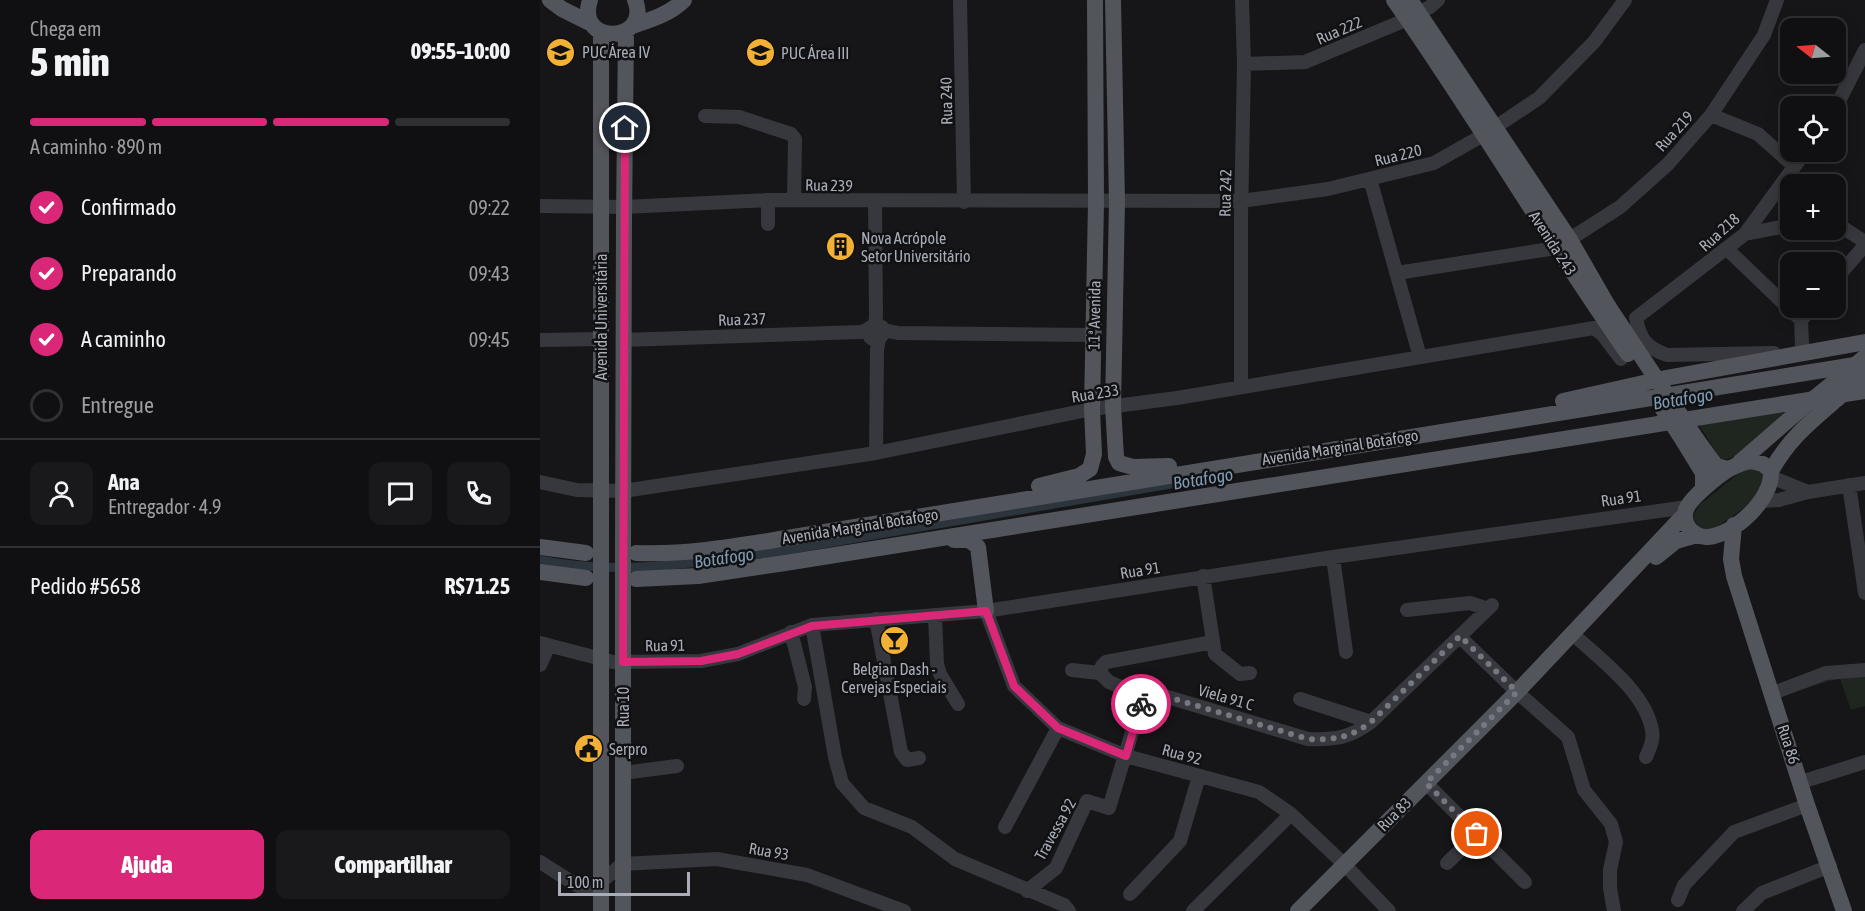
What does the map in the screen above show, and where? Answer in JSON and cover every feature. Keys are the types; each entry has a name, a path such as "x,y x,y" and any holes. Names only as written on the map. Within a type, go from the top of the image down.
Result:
{"main road":[{"path":"550,0 596,28 613,35 652,20 678,6 684,0"},
{"name":"Avenida Universitária","path":"590,0 588,10 596,28 601,207 601,492 594,550 596,588"},
{"name":"Avenida Universitária","path":"623,497 624,207 629,28 638,12 635,0"},
{"name":"11ª Avenida","path":"937,513 958,503 1049,484 1084,473 1089,469 1094,454 1092,409 1096,202 1095,0"},
{"name":"11ª Avenida","path":"1113,0 1117,202 1113,406 1116,457 1119,463 1125,466 1230,465"},
{"name":"Avenida 243","path":"1394,0 1412,11 1563,244 1608,306 1690,441 1704,472 1703,489"},
{"name":"Avenida 243","path":"1563,244 1624,357 1690,441 1716,466 1734,466"},
{"path":"1521,418 1550,404 1666,378 1865,342"},
{"name":"Rua 83","path":"1302,909 1344,864 1517,692 1615,589 1703,489 1865,357"},
{"name":"Avenida Marginal Botafogo","path":"630,550 661,554 712,550 1865,363"},
{"path":"1762,501 1771,474 1792,439 1865,375"},
{"name":"Avenida Marginal Botafogo","path":"630,582 698,576 1865,391"},
{"path":"1734,466 1757,461 1763,464 1771,474"},
{"name":"Rua 10","path":"623,497 630,550 630,582 623,662 623,911"},
{"name":"Rua 83","path":"1615,589 1676,541 1724,532 1755,510 1762,501"},
{"name":"Rua 86","path":"1686,510 1689,529 1702,536 1721,553 1734,576"},
{"name":"Rua 86","path":"1734,525 1731,559 1734,576 1844,911"},
{"path":"882,547 899,549 953,540 974,542 980,556 986,611"},
{"path":"540,547 594,550"},
{"path":"540,572 596,588"},
{"name":"Rua 10","path":"596,588 601,660 601,911"},
{"path":"601,790 606,788 613,790 615,835 622,858"}],"street":[{"name":"Rua 240","path":"960,0 964,202"},
{"name":"Rua 242","path":"1241,387 1244,64 1242,0"},
{"name":"Rua 222","path":"1244,64 1305,62 1438,0"},
{"name":"Rua 220","path":"1117,202 1241,201 1328,189 1434,163 1539,98 1594,42 1624,0"},
{"name":"Rua 219","path":"1563,244 1620,207 1668,164 1711,115 1764,35 1777,0"},
{"path":"1842,96 1865,50"},
{"path":"1711,115 1758,134 1794,166"},
{"path":"705,116 739,117 791,134 795,139 798,205"},
{"name":"Rua 218","path":"1797,162 1745,234 1636,318 1638,331 1651,349 1667,355 1805,353"},
{"path":"1370,179 1420,357"},
{"name":"Rua 239","path":"540,206 624,207 768,200 798,205 874,202 1117,202"},
{"path":"768,200 768,224"},
{"path":"874,202 876,453"},
{"path":"1745,234 1780,227"},
{"path":"1846,231 1865,244 1846,267"},
{"path":"1397,273 1563,244"},
{"path":"1727,249 1801,320 1802,344 1805,353"},
{"name":"Rua 233","path":"540,482 623,497 876,453 1092,409 1241,387 1594,328 1624,357"},
{"name":"Rua 237","path":"623,340 875,333 1093,335"},
{"path":"540,340 601,339"},
{"path":"1771,474 1808,492"},
{"path":"1762,501 1779,500 1808,492 1865,483"},
{"path":"1849,485 1865,593"},
{"name":"Rua 91","path":"543,644 601,660 701,661 738,654 791,632 812,626 986,611 1333,556 1686,510"},
{"path":"1333,556 1346,652"},
{"path":"1203,576 1215,654 1240,674 1250,673"},
{"name":"Viela 91 C","path":"1072,670 1100,673 1109,682 1143,696 1161,695 1308,739 1332,740 1357,733 1371,722 1490,607 1470,603 1407,610"},
{"name":"Rua 92","path":"986,611 1014,686 1058,728 1126,756 1259,792 1291,814 1389,911"},
{"path":"935,615 937,664 940,674 958,704"},
{"path":"876,619 902,752 907,760 919,758"},
{"path":"812,626 835,757 842,783 864,808 912,827 955,859 1064,905 1069,911"},
{"path":"791,632 805,697"},
{"path":"1572,633 1623,680 1644,705 1653,730 1652,744 1646,757"},
{"path":"1460,636 1517,692 1568,737 1584,790 1611,824 1616,842 1610,870 1614,911"},
{"path":"1100,673 1106,662 1214,642"},
{"path":"540,665 542,665 545,654 543,644"},
{"path":"1773,693 1826,673 1865,670"},
{"name":"Travessa 92","path":"1027,891 1056,868 1087,801 1109,808 1143,696"},
{"path":"1300,699 1371,722"},
{"path":"1005,827 1058,728"},
{"path":"1801,782 1865,762"},
{"path":"623,773 677,766"},
{"path":"1130,894 1180,842 1199,776"},
{"path":"1426,783 1525,882"},
{"path":"1678,900 1684,885 1734,832 1808,805"},
{"path":"1193,911 1291,814"},
{"path":"1447,863 1477,834"},
{"path":"540,862 584,888 590,888 601,882 622,858"},
{"name":"Rua 93","path":"622,858 717,859 807,875 904,911"},
{"path":"1743,911 1762,892 1830,866"}],"shaded area":[{"path":"1795,403 1735,457 1721,460 1694,417"},
{"path":"1758,466 1766,476 1756,500 1709,532 1700,530 1693,517 1699,505 1747,467"},
{"path":"1838,665 1865,665 1865,706 1851,710 1840,678 1787,694 1784,683"}],"waterway":[{"name":"Botafogo","path":"540,560 598,567 687,564 775,552 1217,476"}],"way so far":[{"path":"1141,704 1143,696 1161,695 1308,739 1332,740 1357,733 1371,722 1460,636 1517,692 1426,783 1477,834"}],"place":[{"name":"PUC Área IV","path":"561,52"},
{"name":"PUC Área III","path":"760,53"},
{"name":"Nova Acrópole Setor Universitário","path":"840,247"},
{"name":"Belgian Dash - Cervejas Especiais","path":"894,641"},
{"name":"Serpro","path":"588,749"}],"route":[{"path":"625,128 623,662 701,661 738,654 791,632 812,626 986,611 1014,686 1058,728 1126,756 1141,704"}]}
